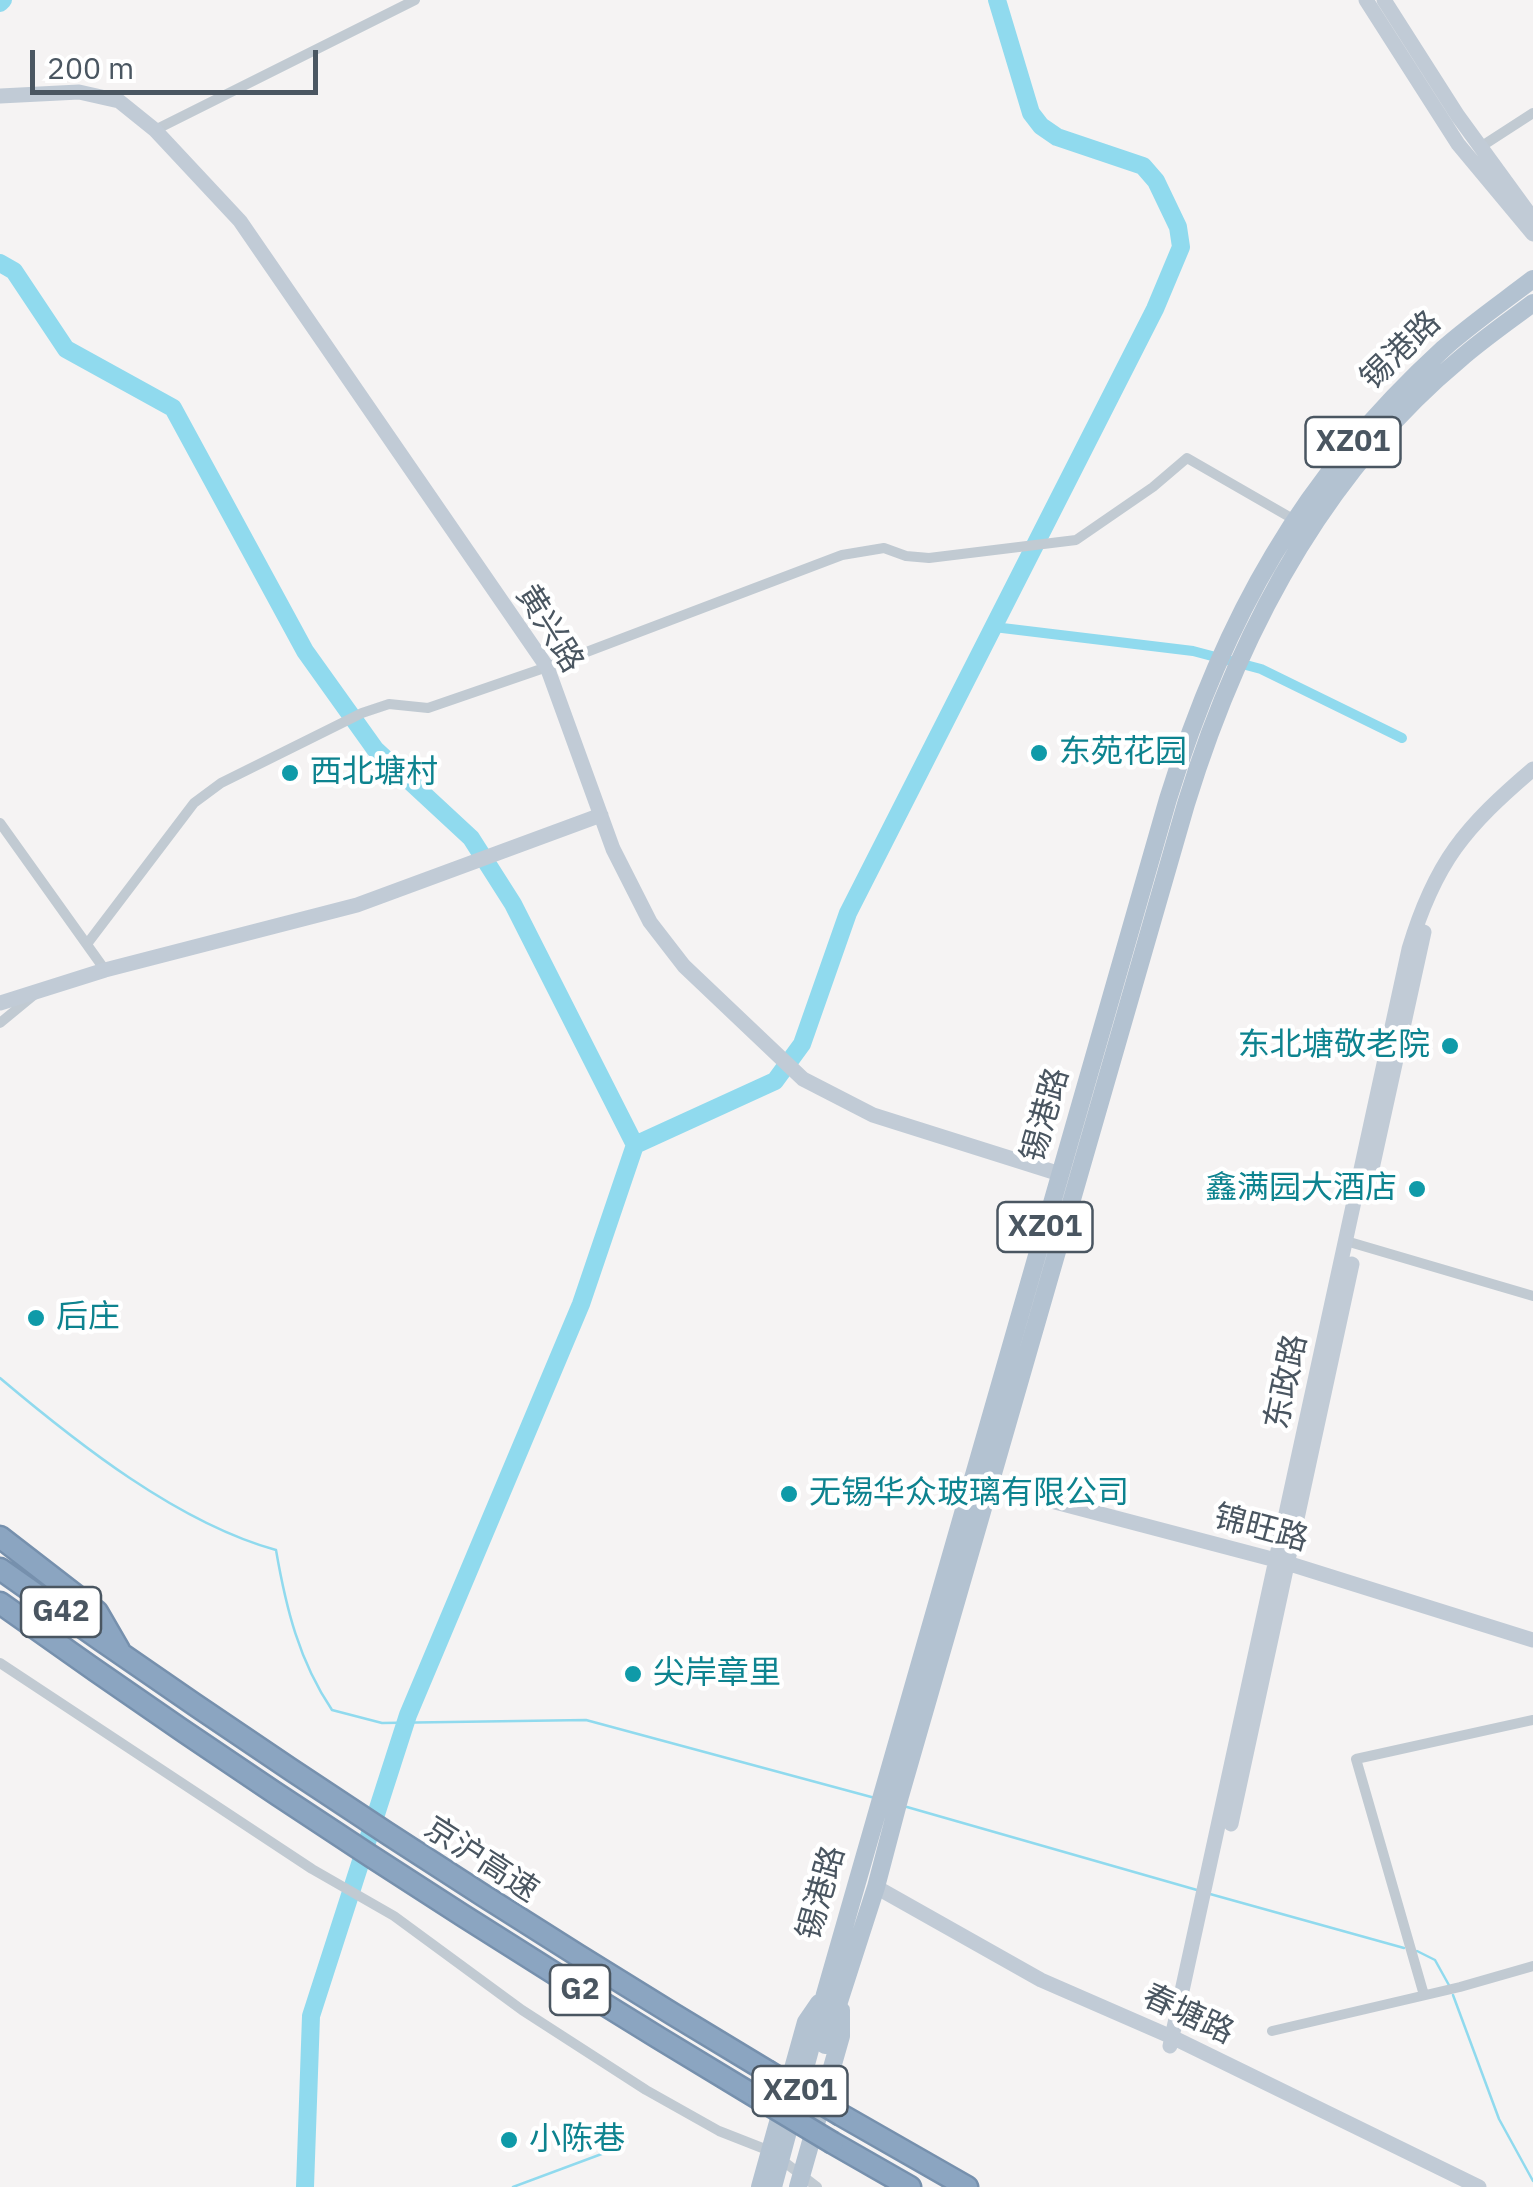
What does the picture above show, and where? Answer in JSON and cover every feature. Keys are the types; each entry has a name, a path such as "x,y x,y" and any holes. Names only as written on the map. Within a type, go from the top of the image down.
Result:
{"highway":[{"name":"京沪高速","path":"0,1538 97,1612 122,1656 340,1804 767,2071 966,2187"},
{"name":"G42","path":"0,1568 122,1656"},
{"name":"G42","path":"0,1603 45,1636"},
{"name":"京沪高速","path":"0,1625 45,1636 403,1879 910,2187"}],"main road":[{"name":"锡港路","path":"981,1483 1060,1174 1168,799 1223,670 1293,519 1332,467 1401,389 1446,346 1533,279"},
{"name":"锡港路","path":"1232,651 1346,479 1436,381 1533,303"},
{"name":"锡港路","path":"833,1997 1223,670"},
{"name":"锡港路","path":"833,1997 875,1891 889,1802"},
{"path":"788,2167 806,2022 833,1997"},
{"path":"760,2187 788,2167 841,2036 833,1997"},
{"name":"XZ01","path":"773,2187 788,2167"},
{"name":"XZ01","path":"785,2187 788,2167"}],"street":[{"path":"155,130 415,0"},
{"path":"1366,0 1458,144 1533,234"},
{"path":"1384,0 1458,116 1533,220"},
{"name":"黄兴路","path":"0,96 80,92 118,101 155,130 240,222 547,667 613,849 650,922 684,966 803,1079 873,1115 1060,1174"},
{"path":"1482,146 1533,113"},
{"path":"87,944 194,803 221,783 389,704 428,708 842,555 884,548 906,556 929,558 1076,540 1188,458 1293,519"},
{"name":"东政路","path":"1351,1242 1408,949 1420,912 1433,882 1468,827 1533,770"},
{"name":"东政路","path":"1177,2044 1351,1242 1420,948 1443,885 1476,833 1533,782"},
{"path":"0,1004 105,970 357,905 600,815"},
{"path":"0,824 105,970"},
{"path":"0,1022 38,992"},
{"path":"1351,1242 1533,1296"},
{"name":"锦旺路","path":"981,1483 1282,1562 1533,1640"},
{"path":"0,1663 337,1884 394,1916 522,2010 646,2090 818,2187"},
{"path":"1424,1996 1356,1760 1533,1720"},
{"name":"春塘路","path":"875,1891 1037,1988 1177,2044 1480,2187"},
{"path":"1272,2031 1533,1966"},
{"name":"春塘路","path":"1177,2044 1460,2187"}],"waterway":[{"path":"0,3 3,0"},
{"path":"305,2187 311,2016 408,1715 581,1304 635,1145 775,1081 802,1044 848,913 1155,309 1181,247 1178,227 1156,181 1143,166 1057,137 1031,113 997,0"},
{"path":"0,263 14,271 66,349 173,408 305,651 375,749 471,838 513,904 635,1145"},
{"path":"994,627 1193,651 1261,669 1402,738"},
{"path":"0,1378 95,1454 166,1501 239,1538 276,1550 295,1633 332,1710 382,1723 586,1720 875,1798"},
{"path":"907,1807 1197,1890"},
{"path":"1210,1894 1404,1948"},
{"path":"1417,1951 1435,1960 1450,1987"},
{"path":"1453,1995 1499,2119 1533,2181"},
{"path":"513,2187 607,2152 625,2140"}],"place":[{"name":"东苑花园","path":"1039,753"},
{"name":"西北塘村","path":"290,773"},
{"name":"东北塘敬老院","path":"1450,1046"},
{"name":"鑫满园大酒店","path":"1417,1189"},
{"name":"后庄","path":"36,1318"},
{"name":"无锡华众玻璃有限公司","path":"789,1494"},
{"name":"尖岸章里","path":"633,1674"},
{"name":"小陈巷","path":"509,2140"}]}
